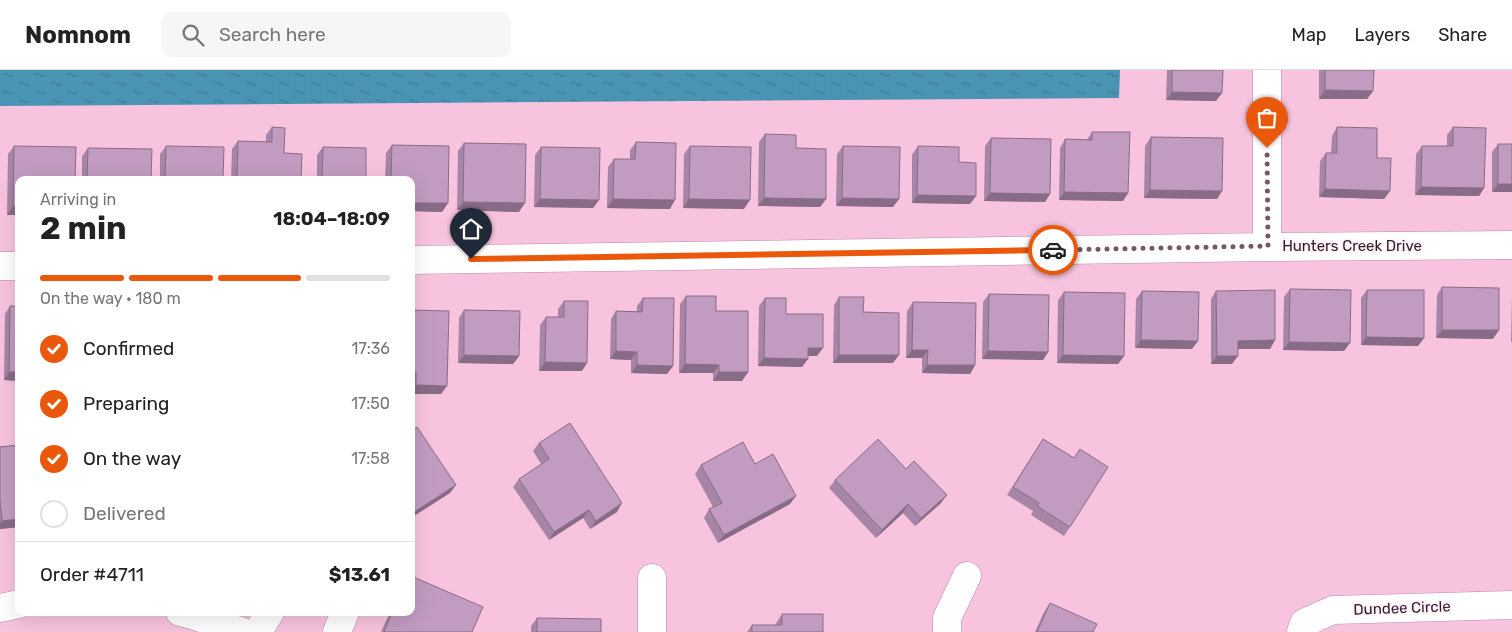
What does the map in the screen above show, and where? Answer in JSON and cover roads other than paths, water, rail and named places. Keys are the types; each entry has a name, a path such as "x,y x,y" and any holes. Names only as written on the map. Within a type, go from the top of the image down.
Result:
{"street":[{"path":"1266,70 1268,246"},
{"name":"Hunters Creek Drive","path":"415,260 1268,246 1512,245"},
{"path":"0,266 15,266"},
{"path":"947,632 948,618 967,576"},
{"path":"652,578 652,632"},
{"path":"0,608 15,605"},
{"name":"Dundee Circle","path":"1301,632 1304,623 1333,610 1512,605"},
{"path":"198,616 243,632"},
{"path":"258,632 268,616"},
{"path":"337,632 343,616"}],"water":[{"path":"0,70 1120,70 1119,98 0,106"}]}
